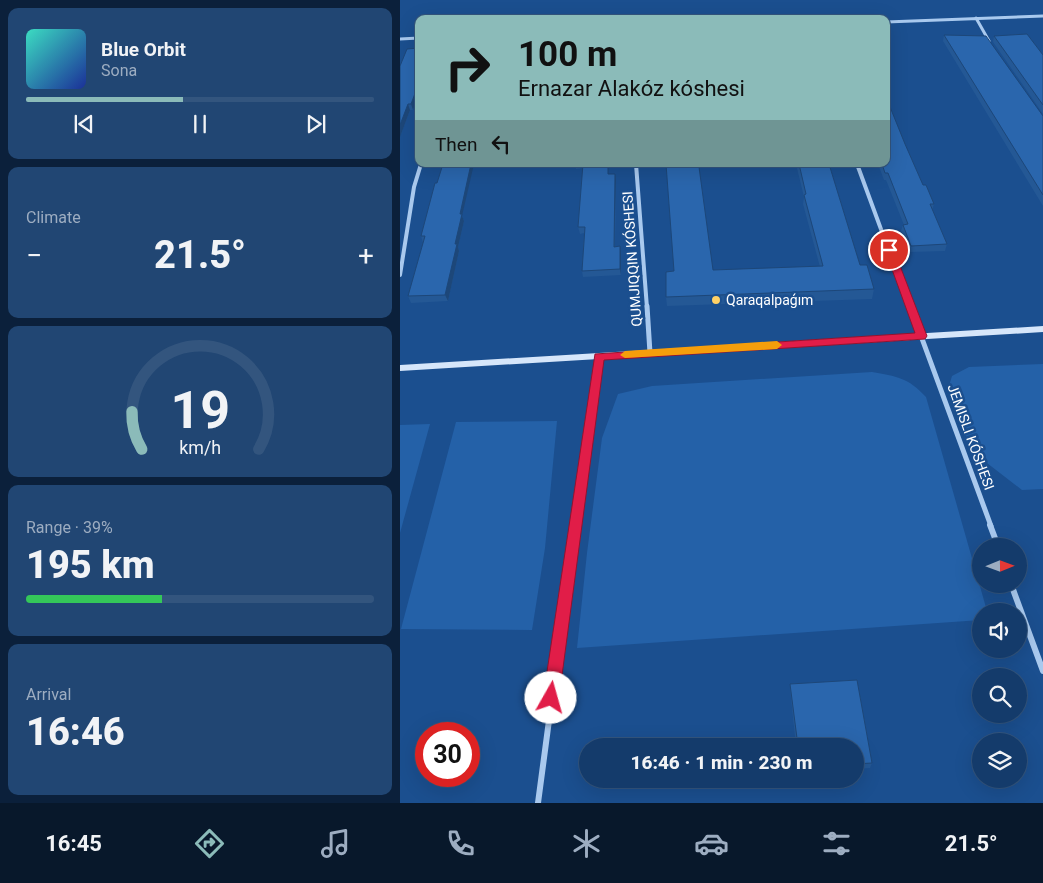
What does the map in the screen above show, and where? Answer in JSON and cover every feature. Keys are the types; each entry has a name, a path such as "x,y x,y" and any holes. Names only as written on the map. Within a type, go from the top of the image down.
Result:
{"main road":[{"path":"400,368 1043,329"}],"street":[{"path":"890,22 1043,16"},
{"path":"976,18 993,47"},
{"path":"400,39 415,38"},
{"path":"400,275 414,187 420,167"},
{"path":"636,167 650,353"},
{"name":"JEMISLI KÓSHESI","path":"858,167 995,538"},
{"path":"538,803 553,680 599,356"},
{"path":"1014,593 1043,671"}],"shaded area":[{"path":"1043,364 1043,489 1022,490 987,463 965,435 948,389 952,376 969,367"},
{"path":"872,372 908,382 926,397 972,558 972,593 982,593 985,603 972,603 972,621 577,648 602,438 618,394 652,386"},
{"path":"557,421 545,548 532,630 401,629 456,422"},
{"path":"430,424 400,533 400,425"}],"building":[{"path":"1027,34 1043,55 1043,105 994,36"},
{"path":"944,35 986,36 1043,116 1043,195"},
{"path":"415,48 415,94 411,104 408,104 400,125 400,66 407,49"},
{"path":"890,107 923,185 926,185 934,204 930,204 947,244 911,246 903,225 908,224 888,173 885,173 883,167 890,167"},
{"path":"442,167 470,167 460,214 462,214 455,244 457,244 445,295 408,296 425,236 421,236 435,183 437,183"},
{"path":"583,167 608,167 608,174 615,174 614,247 620,246 620,269 582,271 585,227 578,227"},
{"path":"666,167 699,167 713,270 823,266 804,195 806,194 800,167 830,167 860,265 867,265 874,289 666,297 666,272 674,271"},
{"path":"857,680 872,763 864,763 864,738 797,738 790,684"}],"slow traffic":[{"path":"625,355 777,345"}],"place":[{"name":"Qaraqalpaǵım","path":"716,300"}],"route":[{"path":"551,698 599,356 921,336 889,250"}]}
